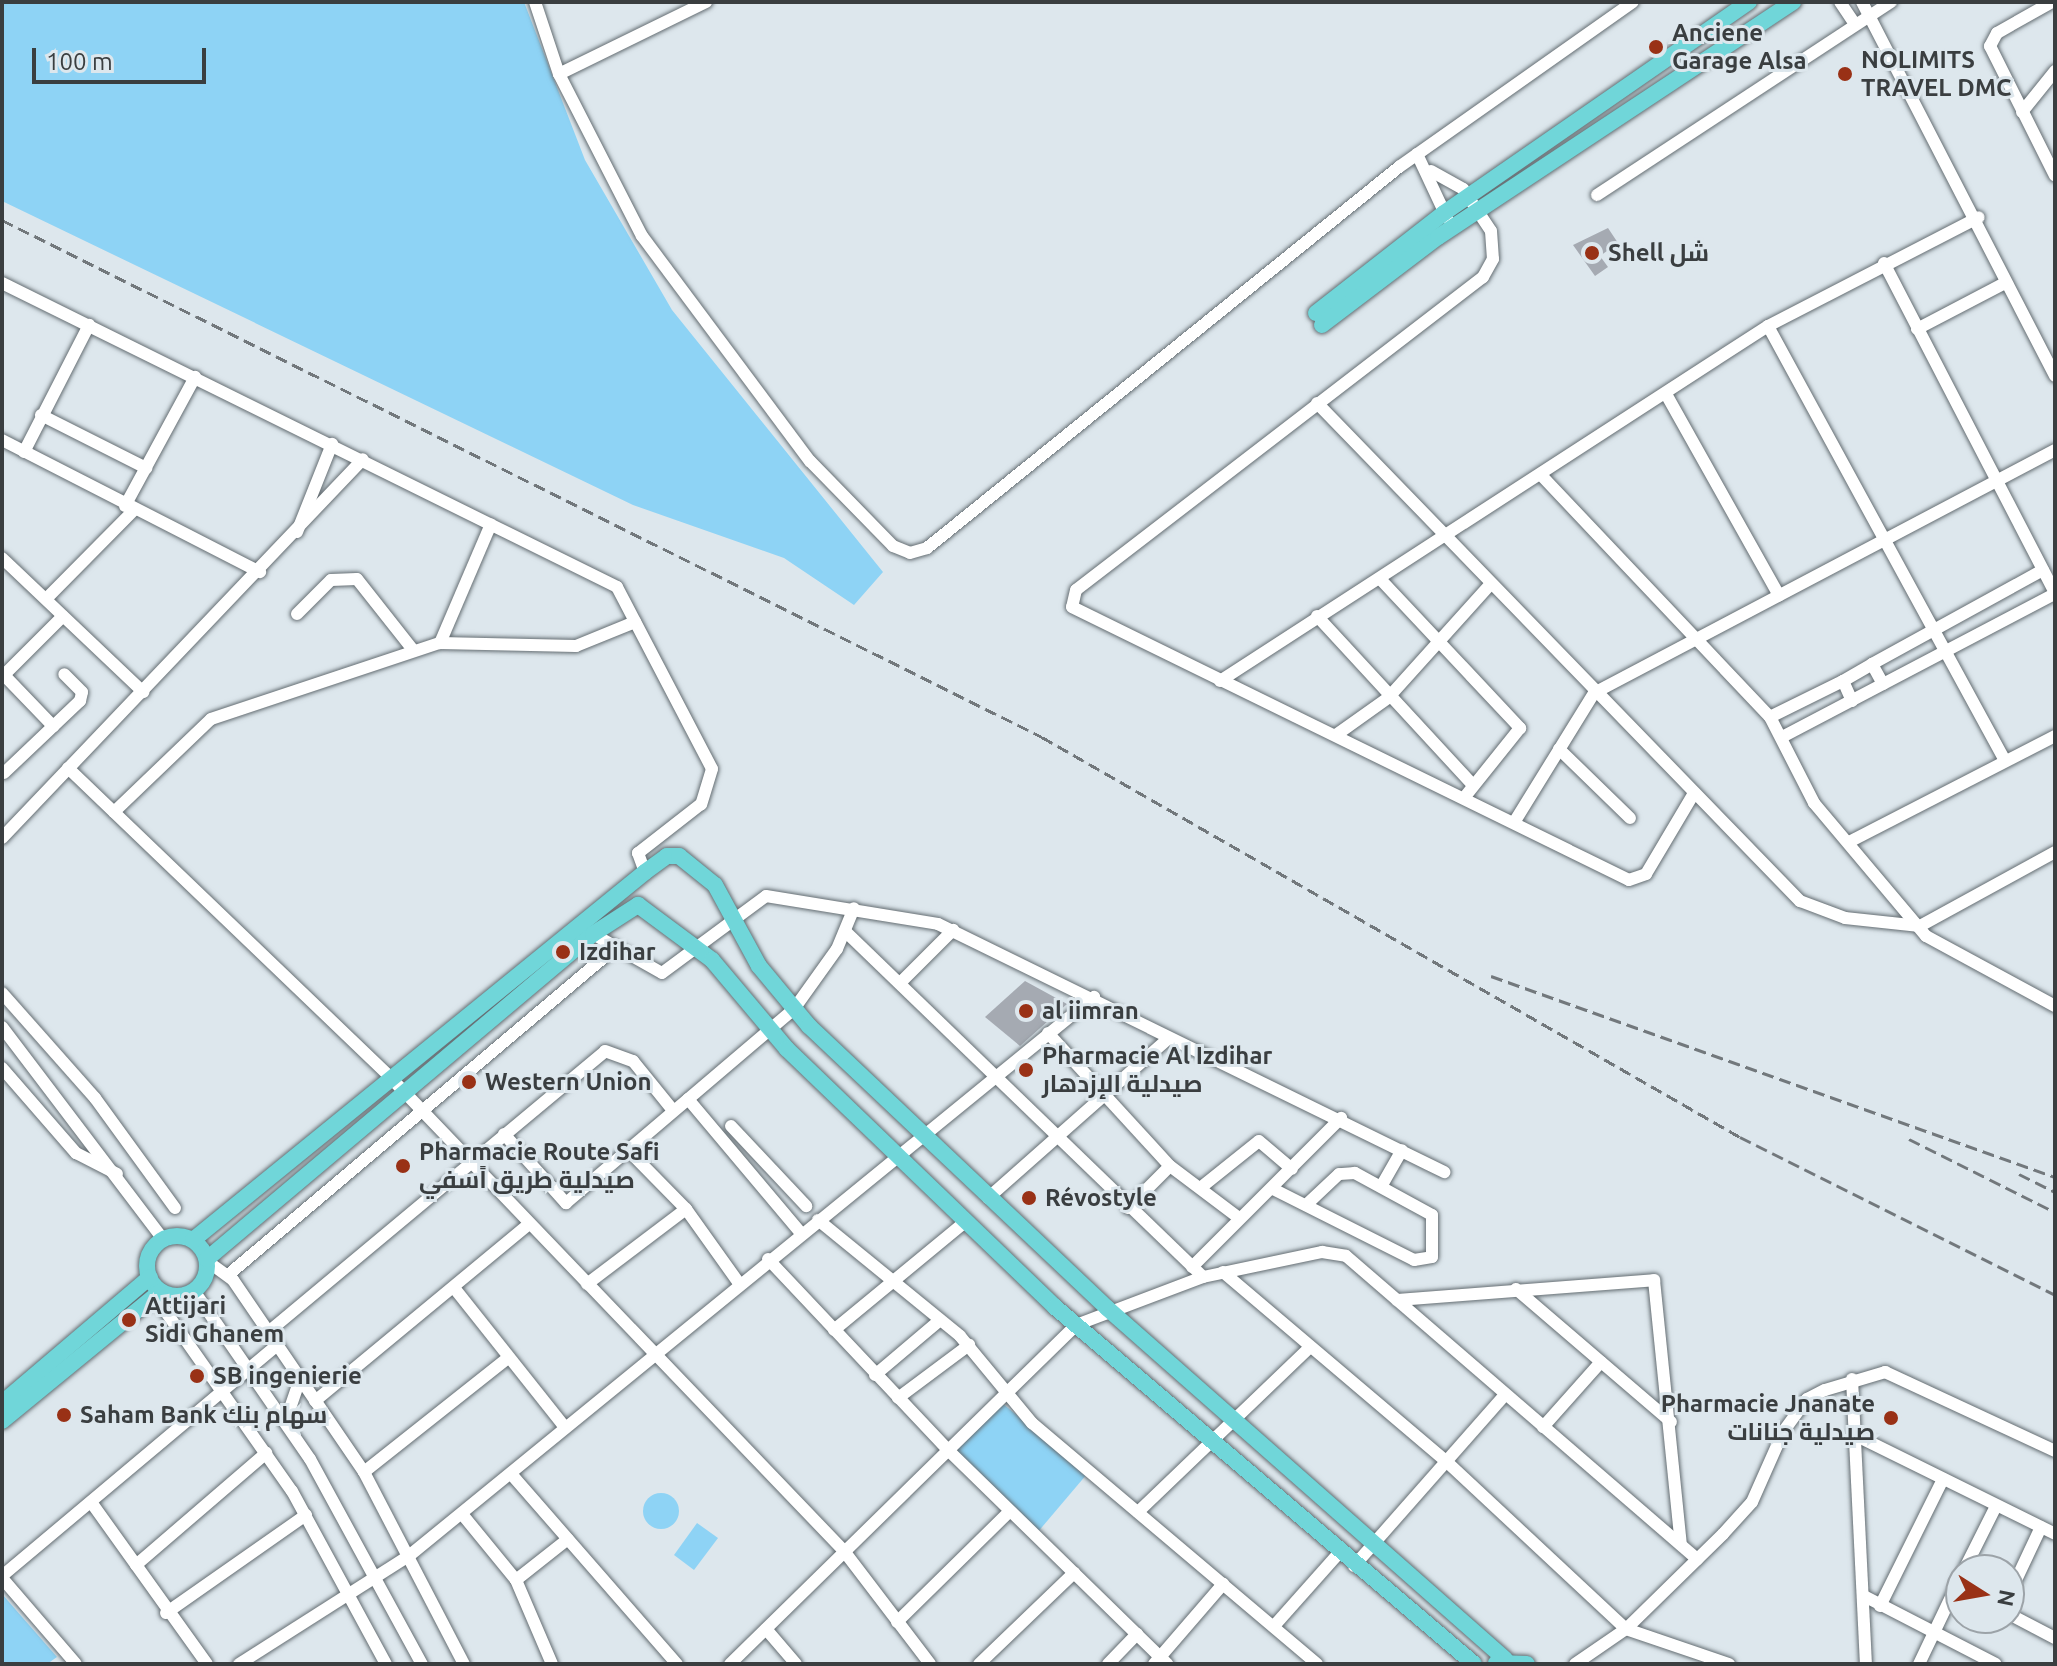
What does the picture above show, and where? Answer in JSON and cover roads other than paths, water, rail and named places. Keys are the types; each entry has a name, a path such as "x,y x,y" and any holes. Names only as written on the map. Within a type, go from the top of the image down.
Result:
{"main road":[{"path":"1319,319 1449,220 1468,196 1749,2"},
{"path":"1449,220 1478,211 1793,2"},
{"path":"158,1293 150,1277 150,1255 163,1239 193,1240 389,1076 645,872 667,856 685,858 706,875 733,915 759,966 794,1009 988,1198 1107,1308 1376,1542 1500,1662 1527,1664"},
{"path":"2,1421 158,1293 194,1291 207,1260 632,904 696,948 769,1030 965,1222 1076,1325 1354,1566 1474,1664"},
{"path":"193,1240 207,1260"},
{"path":"2,1403 150,1277"}],"street":[{"path":"535,2 559,74 618,197 720,350 810,461 893,546 910,553 927,548 1417,154 1633,2"},
{"path":"559,74 706,2"},
{"path":"1840,2 1855,24"},
{"path":"1862,2 1979,217 2005,283 2053,370"},
{"path":"1597,195 1891,2"},
{"path":"2055,18 2050,3 1991,41 2022,112 2055,176"},
{"path":"2022,112 2055,71"},
{"path":"1417,154 1431,171 1468,196 1478,211 1494,245 1483,277 1072,596 1076,611 1638,881 1694,793"},
{"path":"1431,171 1449,220"},
{"path":"1220,681 1317,616 1382,581 1768,326 1884,263 1979,217"},
{"path":"1784,736 2055,593 1884,263"},
{"path":"2,283 491,524 606,577 635,622 712,776 701,804 640,850 645,872"},
{"path":"1917,329 2005,283"},
{"path":"24,452 89,325"},
{"path":"1768,326 2005,761"},
{"path":"46,599 129,508 146,468 195,377"},
{"path":"1666,394 1779,595"},
{"path":"1317,403 1443,541 1800,901 1845,918 1920,926 2055,852"},
{"path":"41,415 146,468"},
{"path":"2,440 129,508 260,572"},
{"path":"296,535 332,444"},
{"path":"1515,821 1594,693 2055,450"},
{"path":"3,836 296,535 363,459"},
{"path":"1541,475 1770,717 1784,736 1807,794 1943,950 2052,1002"},
{"path":"440,643 491,524"},
{"path":"2,558 143,692"},
{"path":"1770,717 1843,681 2043,570"},
{"path":"297,614 331,580 357,579 413,650"},
{"path":"1382,581 1520,728 1464,798"},
{"path":"1336,735 1388,698 1442,643 1488,587"},
{"path":"53,726 2,675 63,616"},
{"path":"1317,616 1388,698 1473,785"},
{"path":"114,812 211,719 440,643 576,646 635,622"},
{"path":"1872,664 1883,684"},
{"path":"4,773 82,697 64,674"},
{"path":"1843,681 1852,701"},
{"path":"1849,842 2055,736"},
{"path":"1559,749 1630,818"},
{"path":"68,768 389,1076 419,1114 467,1165 655,1353 844,1551 930,1664"},
{"path":"593,934 656,974 696,948 733,915 772,895 854,908 953,930 1094,997 1168,1039 1341,1118 1444,1172"},
{"path":"504,1134 566,1203 671,1108 688,1099 794,1009 846,932 854,908"},
{"path":"901,982 953,930"},
{"path":"846,932 901,982 1052,1137 1203,1277"},
{"path":"228,1275 615,948"},
{"path":"2,993 123,1135 175,1208"},
{"path":"239,1664 351,1597 410,1555 512,1475 564,1426 738,1282 898,1157 1094,997"},
{"path":"2,1027 101,1151 163,1239"},
{"path":"1048,1033 1101,1098 1170,1166 1204,1185 1239,1218"},
{"path":"988,1198 1052,1137 1168,1039"},
{"path":"267,1333 504,1134 613,1049 633,1061 671,1108"},
{"path":"2,1068 76,1153 117,1174"},
{"path":"688,1099 800,1232"},
{"path":"1192,1267 1341,1118"},
{"path":"731,1126 806,1206"},
{"path":"101,1151 123,1135"},
{"path":"1204,1185 1259,1141 1292,1169"},
{"path":"628,1150 686,1209 738,1282"},
{"path":"1382,1185 1402,1150"},
{"path":"1128,1208 1170,1166"},
{"path":"759,1182 773,1170"},
{"path":"1273,1189 1421,1263 1432,1257 1432,1215 1382,1185 1346,1172 1306,1205"},
{"path":"587,1284 686,1209"},
{"path":"818,1220 969,1345 1006,1392 1138,1512 1317,1664"},
{"path":"834,1330 965,1222"},
{"path":"315,1401 455,1289 528,1225"},
{"path":"1346,1256 1364,1236"},
{"path":"730,1664 1076,1325 1107,1308 1203,1277 1322,1252 1346,1256 1697,1559"},
{"path":"768,1259 947,1449 1137,1634 1161,1662 1223,1584"},
{"path":"207,1260 228,1275 364,1472 410,1555 464,1664"},
{"path":"1223,1272 1448,1463 1626,1629 1729,1664"},
{"path":"1397,1300 1654,1280 1671,1422 1681,1544"},
{"path":"455,1289 564,1426"},
{"path":"1516,1289 1671,1422"},
{"path":"194,1291 286,1420 379,1576 422,1664"},
{"path":"158,1293 306,1515 386,1664"},
{"path":"875,1375 940,1320"},
{"path":"898,1398 969,1345"},
{"path":"76,1664 2,1577 276,1346"},
{"path":"1138,1512 1309,1348"},
{"path":"364,1472 508,1358"},
{"path":"1543,1427 1601,1362"},
{"path":"1575,1664 1626,1629 1752,1502 1807,1399 1852,1379 1885,1372 2055,1451"},
{"path":"286,1420 300,1379"},
{"path":"1852,1379 1866,1664"},
{"path":"1354,1566 1505,1395"},
{"path":"1853,1434 2055,1534"},
{"path":"136,1565 266,1453"},
{"path":"512,1475 677,1664"},
{"path":"1880,1606 1943,1479"},
{"path":"91,1502 166,1613 207,1664"},
{"path":"1972,1554 1996,1506"},
{"path":"897,1622 1010,1511"},
{"path":"462,1514 516,1580 552,1664"},
{"path":"166,1613 306,1515"},
{"path":"2025,1561 2041,1527"},
{"path":"516,1580 568,1539"},
{"path":"1274,1626 1339,1553"},
{"path":"979,1664 1074,1573"},
{"path":"1864,1596 1936,1630 1996,1664"},
{"path":"1919,1664 1945,1614"},
{"path":"2025,1622 2055,1638"},
{"path":"766,1629 796,1664"},
{"path":"1108,1664 1137,1634"}],"railway":[{"path":"2,220 1042,737 1740,1137 2055,1295"},
{"path":"1491,976 2055,1177"},
{"path":"1909,1139 2055,1212"},
{"path":"2019,1174 2055,1192"}],"place":[{"name":"Anciene Garage Alsa","path":"1656,47"},
{"name":"NOLIMITS TRAVEL DMC","path":"1845,74"},
{"name":"Shell شل","path":"1592,253"},
{"name":"Izdihar","path":"563,952"},
{"name":"al iimran","path":"1026,1011"},
{"name":"Pharmacie Al Izdihar صيدلية الإزدهار","path":"1026,1070"},
{"name":"Western Union","path":"469,1082"},
{"name":"Pharmacie Route Safi صيدلية طريق اًسفي","path":"403,1166"},
{"name":"Révostyle","path":"1029,1198"},
{"name":"Attijari Sidi Ghanem","path":"129,1320"},
{"name":"SB ingenierie","path":"197,1376"},
{"name":"Saham Bank سهام بنك","path":"64,1415"},
{"name":"Pharmacie Jnanate صيدلية جنانات","path":"1891,1418"}]}
